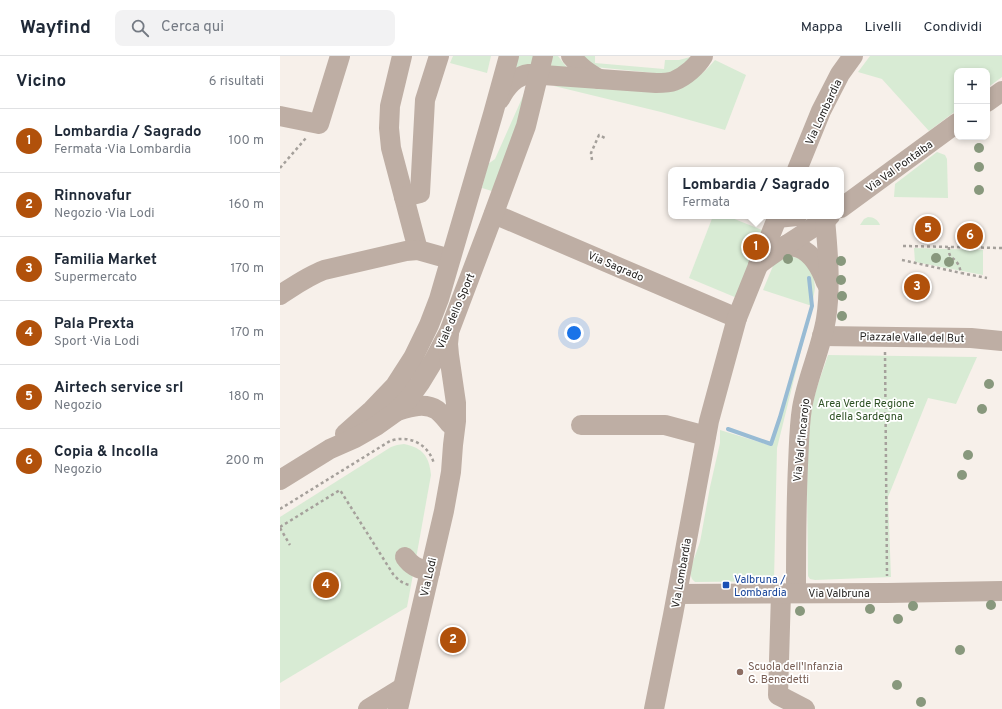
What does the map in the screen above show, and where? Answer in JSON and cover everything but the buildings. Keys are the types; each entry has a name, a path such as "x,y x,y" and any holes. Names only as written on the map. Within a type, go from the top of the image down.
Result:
{"street":[{"path":"280,116 319,124 340,56"},
{"path":"402,56 390,106 389,128 391,148 418,250"},
{"path":"404,197 420,192 425,100 439,56"},
{"path":"493,114 508,56"},
{"name":"Viale dello Sport","path":"280,480 330,449 355,438 376,426 397,410 410,397 420,383 449,332 494,213 526,126 543,56"},
{"path":"571,56 588,72 601,79"},
{"path":"493,114 507,86 518,77 524,75 529,74 665,83 674,81 683,76 692,69 703,56"},
{"name":"Via Lombardia","path":"799,167 821,111 840,74 853,56"},
{"path":"990,100 1002,91"},
{"name":"Viale dello Sport","path":"330,449 372,410 395,386 413,358 429,325 439,299 493,114"},
{"name":"Via Val Pontaiba","path":"844,204 954,125"},
{"name":"Via Sagrado","path":"466,204 494,213 737,318"},
{"name":"Via Lombardia","path":"654,709 706,436 737,318 777,219"},
{"path":"780,219 787,227 796,232 801,224"},
{"name":"Via Val Pontaiba","path":"758,265 786,245 801,224 817,219"},
{"name":"Via Val d'Incarojo","path":"778,702 801,421 804,400 822,336 828,305 827,245 829,219"},
{"name":"Via Val d'Incarojo","path":"801,224 807,248 819,266 828,289"},
{"name":"Via Val d'Incarojo","path":"786,245 798,248 813,258"},
{"path":"280,295 304,279 324,270 406,251 418,250 450,259"},
{"name":"Via Lodi","path":"429,325 431,346 447,408 453,445"},
{"name":"Via Lodi","path":"398,709 444,511 451,472 456,421 456,403 449,355 449,332"},
{"name":"Piazzale Valle del But","path":"822,336 971,338 1002,341"},
{"path":"397,410 411,406 429,407 436,409 450,424"},
{"path":"581,425 665,425 706,436"},
{"path":"405,557 409,563 428,580"},
{"name":"Via Valbruna","path":"677,594 1002,591"},
{"path":"368,709 402,688"},
{"path":"778,702 805,709"}],"path":[{"path":"280,168 319,124"},
{"path":"592,160 591,153 598,135 608,139"},
{"path":"903,246 1002,248"},
{"path":"949,247 950,256 958,265 961,273"},
{"path":"902,260 987,278"},
{"path":"885,352 887,593"},
{"path":"280,509 390,441 400,439 418,443 426,448 431,455 434,466"},
{"path":"290,545 280,528 340,490 396,577 405,584 428,580"}],"green space":[{"path":"453,56 491,56 487,73 450,63"},
{"path":"517,56 536,56 533,70 515,69"},
{"path":"553,56 558,56 569,70 550,70"},
{"path":"582,56 595,56 595,63 664,69 665,60 679,60 694,56 680,69 664,74 595,67"},
{"path":"870,56 1002,56 1002,77 990,86 990,68 954,68 954,112 929,131 882,79 858,72"},
{"path":"715,60 746,75 725,130 661,112 554,86 687,84 709,67"},
{"path":"531,78 495,192 482,188 488,164 495,159"},
{"path":"937,152 945,155 947,159 948,198 894,197 895,184"},
{"path":"868,217 876,219 880,225 860,225 864,219"},
{"path":"712,219 734,219 762,230 737,298 689,278"},
{"path":"914,248 983,250 983,275 915,262"},
{"path":"782,254 805,260 814,279 815,288 812,306 763,290 773,266"},
{"path":"812,306 777,448 774,581 695,582 690,573 700,542 720,443 720,430 772,446"},
{"name":"Area Verde Regione della Sardegna","path":"828,355 977,357 956,404 928,398 888,497 891,577 815,580 810,579 808,576 808,440 811,412 815,395"},
{"path":"404,444 416,448 424,454 429,463 431,475 407,607 280,683 280,517 391,447"}],"waterway":[{"path":"728,429 771,444 812,306 809,278"}],"place":[{"name":"Airtech service srl","path":"928,229"},
{"name":"Copia & Incolla","path":"970,236"},
{"name":"Lombardia / Sagrado","path":"756,247"},
{"name":"Familia Market","path":"917,287"},
{"name":"Pala Prexta","path":"326,585"},
{"name":"Valbruna / Lombardia","path":"726,585"},
{"name":"Rinnovafur","path":"453,640"},
{"name":"Scuola dell'Infanzia G. Benedetti","path":"740,672"}]}
